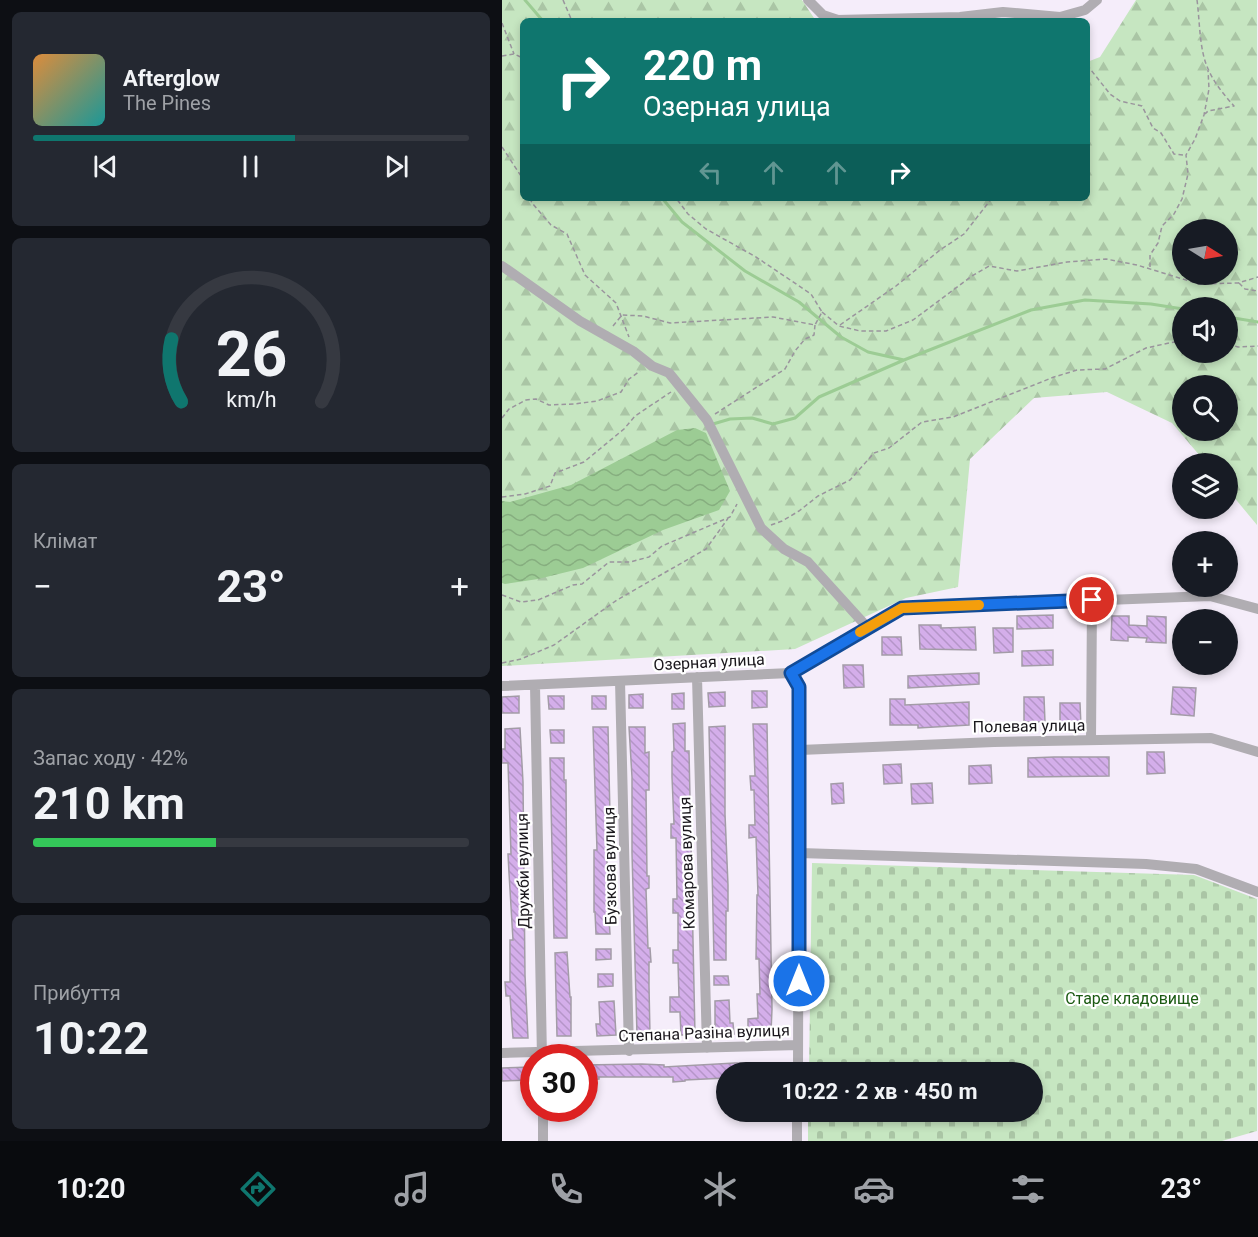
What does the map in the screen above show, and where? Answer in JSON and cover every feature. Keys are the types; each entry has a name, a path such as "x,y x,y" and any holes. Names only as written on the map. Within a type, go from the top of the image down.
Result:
{"street":[{"path":"808,0 823,15 832,18"},
{"path":"919,18 960,17 1003,12 1060,17 1086,10 1097,0"},
{"path":"502,266 606,337 669,374 707,420 761,528 784,549 808,562 868,628"},
{"name":"Озерная улица","path":"502,686 791,673 902,608 1210,596 1258,609"},
{"path":"1091,740 1092,600"},
{"path":"791,673 799,687 798,1062"},
{"name":"Комарова вулиця","path":"697,677 707,1048"},
{"name":"Бузкова вулиця","path":"620,681 629,1051"},
{"name":"Дружби вулиця","path":"535,685 542,1044"},
{"name":"Полевая улица","path":"799,750 994,742 1211,738 1258,752"},
{"path":"800,853 1146,864 1196,869 1258,892"},
{"name":"Степана Разіна вулиця","path":"598,1052 798,1045"},
{"name":"Степана Разіна вулиця","path":"502,1053 520,1054"},
{"path":"543,1122 543,1141"},
{"path":"797,1122 797,1141"}],"path":[{"path":"563,0 571,18"},
{"path":"1150,269 1150,255 1158,243 1162,226 1174,214 1182,199 1188,174 1186,155 1204,115 1209,89 1197,0"},
{"path":"502,23 514,54"},
{"path":"502,56 514,54 520,57"},
{"path":"1090,69 1110,94 1120,101 1142,106 1153,128 1161,133 1174,154 1186,155"},
{"path":"1204,115 1208,111 1234,106 1222,93 1208,70"},
{"path":"502,147 520,174"},
{"path":"531,201 551,225 567,234 585,275 616,303 633,351"},
{"path":"678,201 688,214 706,229 756,257 811,294 822,312 839,326 860,331 886,331 913,320 989,266 1018,271 1067,262 1106,260 1172,276"},
{"path":"839,326 964,234 990,201"},
{"path":"1238,283 1258,277"},
{"path":"1238,283 1245,289 1258,291"},
{"path":"707,420 785,369 805,339 814,335 815,325 822,312"},
{"path":"622,315 643,316 670,323 773,317 815,325"},
{"path":"606,337 622,315"},
{"path":"761,528 782,521 818,496 850,480 874,453 889,448 922,422 953,417 1077,370 1105,369 1146,348 1172,342"},
{"path":"1238,347 1258,346"},
{"path":"502,418 509,409 526,400 536,399 549,405 596,401 621,392 629,379 638,371 652,366"},
{"path":"502,497 525,494 550,486 554,473 584,462 624,429 635,416 672,391"},
{"path":"502,492 506,497"},
{"path":"502,663 521,659 554,645 617,600 706,549 730,517 743,492"},
{"path":"502,595 521,602 538,600 573,585 582,584 609,562 630,562 649,557 662,546 730,517"}],"green space":[{"path":"502,0 802,0 814,18 520,18 520,201 1090,201 1090,61 1100,57 1136,0 1257,0 1257,525 1238,502 1238,453 1198,453 1187,441 1238,441 1238,375 1172,375 1172,423 1107,392 1034,398 970,459 958,587 906,598 795,649 502,666"},
{"name":"Старе кладовище","path":"812,863 1194,875 1257,899 1257,1131 1222,1141 808,1141 808,1122 1043,1122 1043,1062 809,1062"}],"water":[{"path":"695,428 706,433 730,491 719,510 663,530 583,568 538,579 502,583 502,501 510,502 571,485 677,430"}],"building":[{"path":"1053,615 1053,628 1017,629 1017,616"},
{"path":"1112,616 1129,616 1129,625 1147,626 1147,616 1166,617 1166,643 1146,642 1147,638 1128,637 1128,641 1111,640"},
{"path":"919,625 941,625 941,628 975,627 976,650 920,649"},
{"path":"993,628 1013,628 1013,652 994,653"},
{"path":"882,637 901,637 902,655 882,655"},
{"path":"1053,650 1053,665 1022,666 1022,651"},
{"path":"843,665 863,665 864,687 844,688"},
{"path":"979,673 979,684 908,688 908,676"},
{"path":"1173,687 1196,688 1194,716 1171,714"},
{"path":"752,691 767,691 767,707 752,708"},
{"path":"725,692 725,706 709,707 708,693"},
{"path":"684,693 684,709 672,709 672,694"},
{"path":"643,694 643,708 629,708 629,695"},
{"path":"519,696 519,713 502,713 502,697"},
{"path":"548,696 564,696 564,709 549,709"},
{"path":"592,696 606,696 606,709 592,709"},
{"path":"1024,697 1044,697 1045,722 1024,722"},
{"path":"890,699 905,699 905,705 969,702 969,725 918,728 918,725 890,725"},
{"path":"1060,703 1080,703 1081,726 1060,726"},
{"path":"685,723 685,751 689,751 695,1035 681,1035 680,1012 670,1012 670,997 679,997 678,963 673,963 673,950 678,950 678,913 673,913 673,899 677,899 676,838 671,838 671,824 674,824 673,724"},
{"path":"753,724 767,724 772,1009 771,1032 748,1034 748,1019 758,1018 757,994 760,994 759,959 756,959 758,895 756,837 749,838 749,825 755,825 754,790 751,790 750,776 755,776"},
{"path":"725,726 728,885 726,960 714,960 709,727"},
{"path":"593,727 608,727 610,843 607,843 607,887 610,934 596,934 594,912 594,850 597,850"},
{"path":"629,727 645,727 645,753 649,752 649,790 646,790 649,888 646,889 648,948 650,948 651,962 649,962 650,1035 637,1035"},
{"path":"520,728 528,1038 513,1038 510,996 506,996 505,982 510,982 510,940 513,940 508,854 511,854 508,763 502,763 502,749 505,749 505,729"},
{"path":"550,730 564,730 564,743 551,743"},
{"path":"1147,752 1164,752 1165,773 1147,774"},
{"path":"1109,757 1109,776 1028,777 1028,758"},
{"path":"550,758 564,758 567,938 554,938"},
{"path":"901,764 902,783 884,784 883,765"},
{"path":"991,765 992,783 969,784 969,766"},
{"path":"843,783 844,803 832,804 831,784"},
{"path":"932,783 933,803 912,804 911,784"},
{"path":"596,949 611,949 611,959 596,960"},
{"path":"567,952 571,997 571,1036 557,1036 555,953"},
{"path":"598,974 613,974 613,986 598,987"},
{"path":"714,976 728,976 729,985 714,985"},
{"path":"729,1000 730,1023 733,1023 734,1034 715,1035 715,1001"},
{"path":"614,1001 616,1035 597,1036 596,1024 600,1024 599,1002"},
{"path":"642,1064 664,1065 664,1067 716,1064 716,1078 673,1082 673,1077 599,1077 598,1079 598,1065"},
{"path":"520,1067 520,1080 502,1081 502,1068"}],"waterway":[{"path":"525,0 540,18"},
{"path":"664,201 682,222 745,271 799,302 841,337 868,352 904,360"},
{"path":"713,424 730,419 752,418 773,424 795,418 819,397 904,360 1031,310 1085,300 1172,307"},
{"path":"1238,319 1258,322"}],"slow traffic":[{"path":"860,632 902,608 979,605"}],"route":[{"path":"799,981 799,687 791,673 902,608 1092,600"}]}
